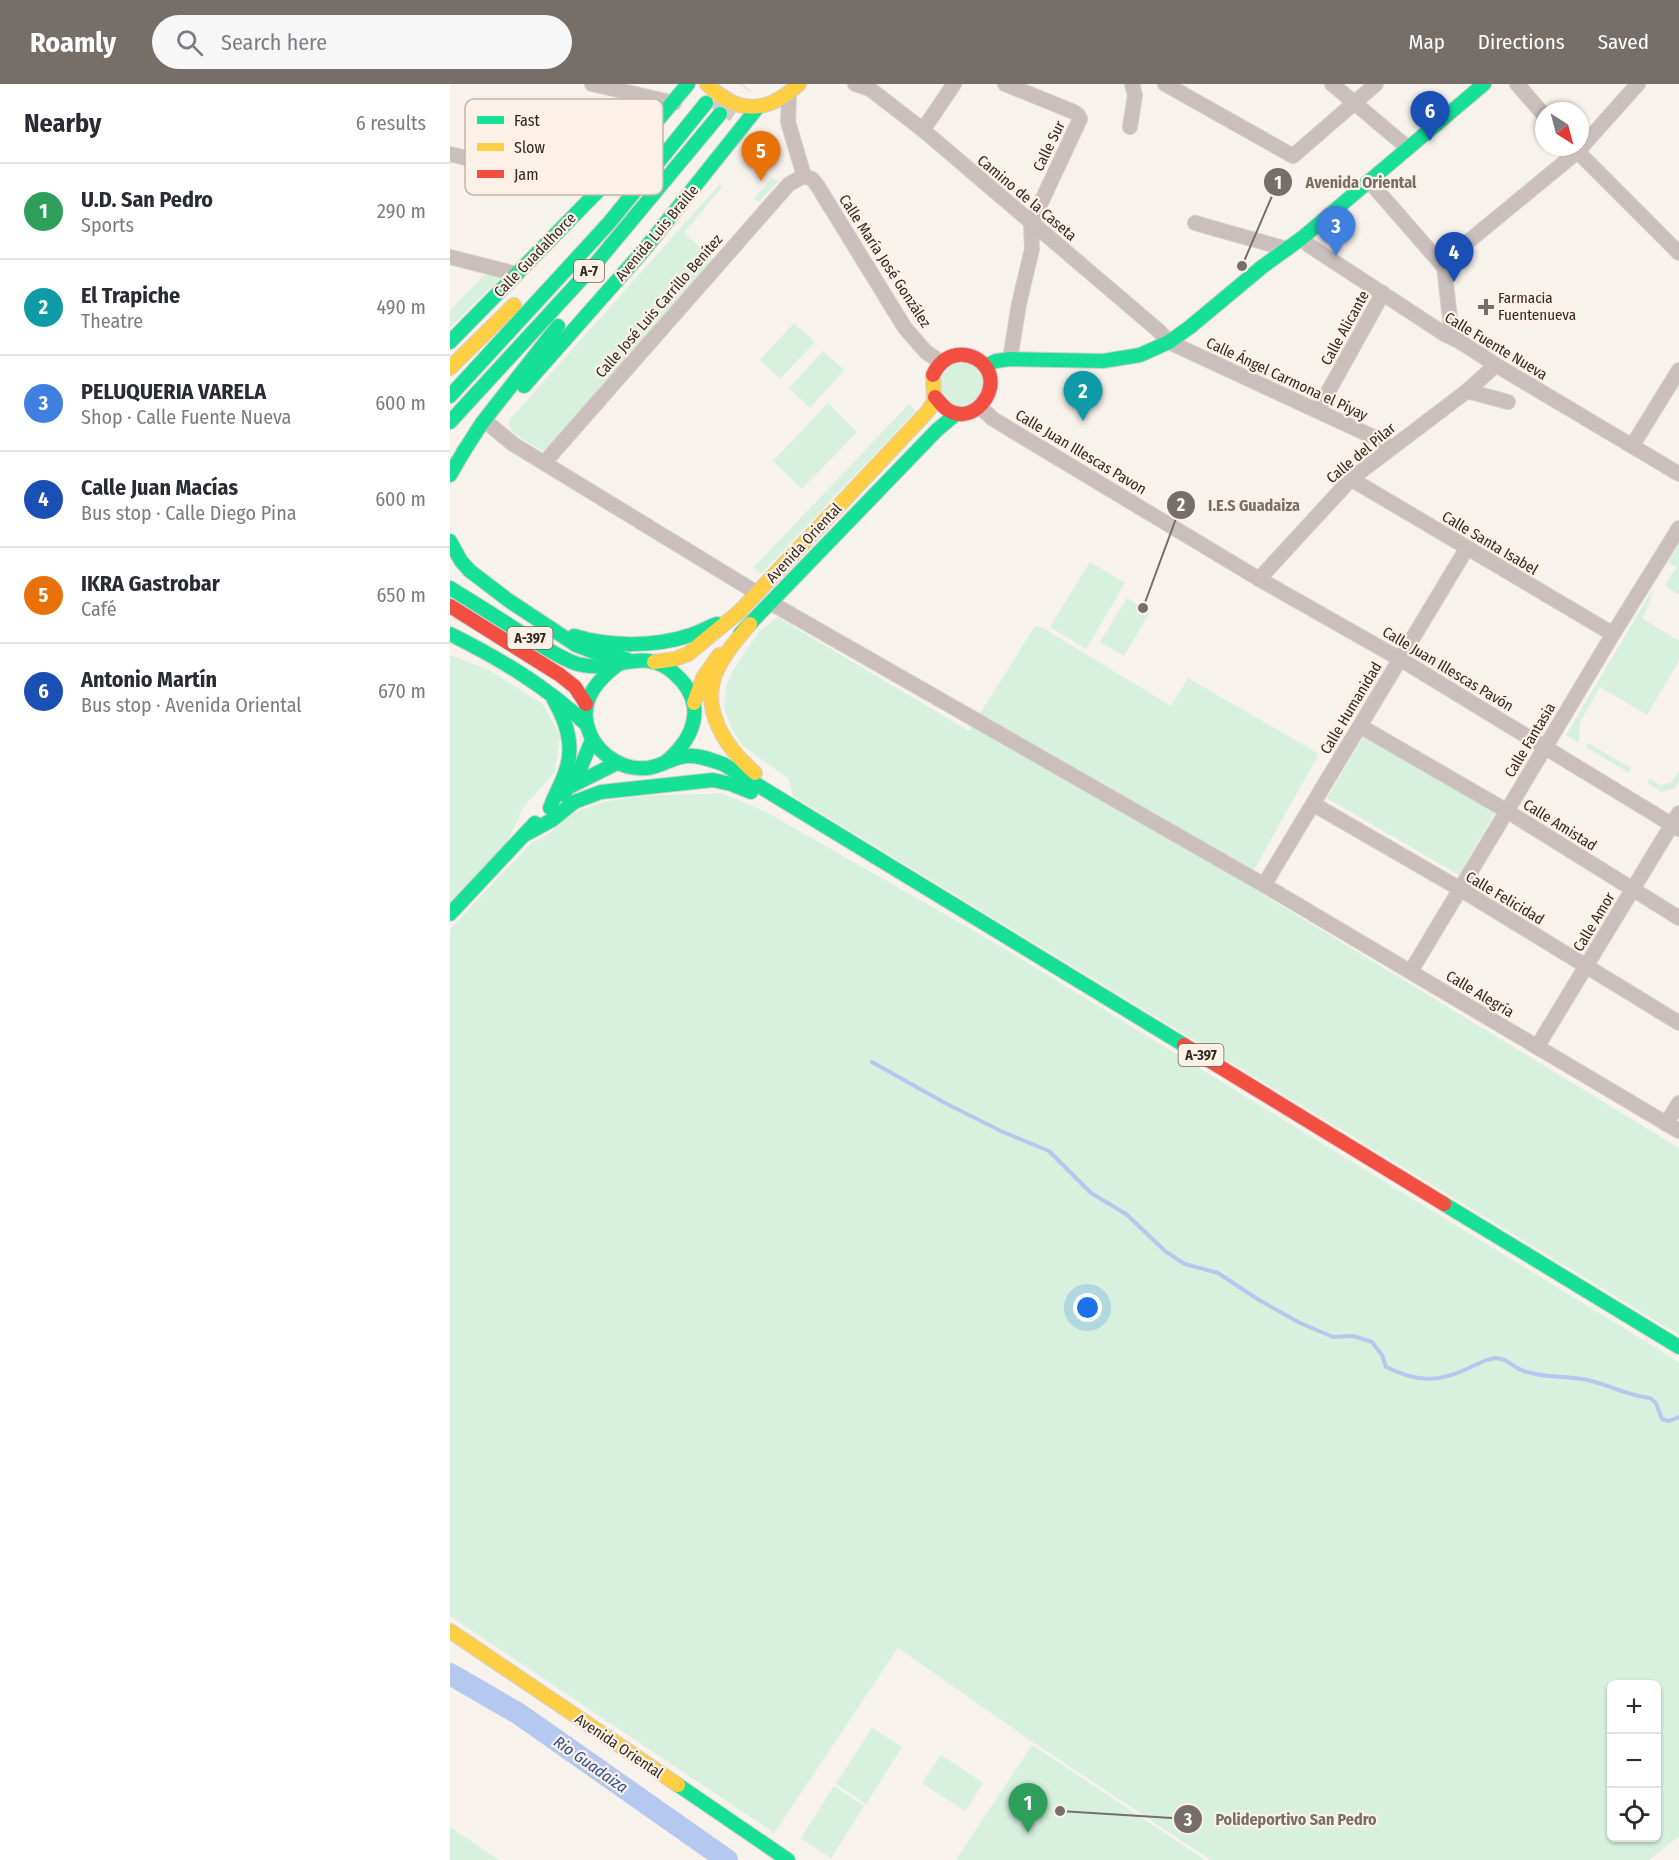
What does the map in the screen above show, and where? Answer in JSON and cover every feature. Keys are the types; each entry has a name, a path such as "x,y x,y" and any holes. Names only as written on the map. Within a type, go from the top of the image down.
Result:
{"main road":[{"name":"Calle Guadalhorce","path":"663,116 688,84"},
{"path":"707,84 728,103 746,107 763,107 789,95 799,84"},
{"path":"985,366 996,361 1010,359 1103,362 1140,355 1169,342 1185,332 1262,267 1302,237 1484,84"},
{"name":"A-7","path":"663,156 706,103"},
{"name":"Avenida Luis Braille","path":"464,451 580,326 763,107"},
{"name":"A-7","path":"663,184 720,114"},
{"name":"Calle Guadalhorce","path":"450,342 594,195"},
{"path":"450,368 601,217 630,195"},
{"name":"A-7","path":"450,396 577,259 631,195"},
{"name":"A-7","path":"450,422 597,262 654,195"},
{"path":"450,475 482,423 618,252 635,218"},
{"path":"964,354 972,356 985,366 992,383 991,392 981,408 965,414 956,414 944,408 935,397 932,383 936,368 941,362 964,354"},
{"name":"Avenida Oriental","path":"654,662 675,659 688,654 730,619 925,415 935,397"},
{"path":"694,703 701,680 708,667 956,414"},
{"path":"450,541 461,561 470,571 538,622 576,645 594,652 633,661"},
{"name":"A-397","path":"450,588 567,660 598,669 633,661 654,662 677,674 686,684 694,703 694,719 685,745 667,762"},
{"name":"A-397","path":"450,606 560,675 575,687 586,704"},
{"path":"538,622 580,638 608,643 666,641 682,638 730,619"},
{"path":"750,624 720,664 711,689 712,706 716,723 731,750 741,762 764,779 777,797"},
{"path":"450,634 490,654 548,690 587,725"},
{"name":"A-397","path":"586,704 593,688 603,675 616,666"},
{"path":"548,690 565,721 571,751 568,768 550,808"},
{"path":"586,704 587,725 592,740 603,754 617,763"},
{"name":"A-397","path":"694,719 703,742 723,764"},
{"path":"450,914 570,787 582,767 592,740"},
{"name":"A-397","path":"617,763 632,768 648,768 694,756 723,764 1679,1347"},
{"path":"570,787 617,763"},
{"path":"526,834 552,820 574,802 601,792 713,780 754,793 777,797"},
{"name":"Avenida Oriental","path":"450,1631 788,1860"}],"street":[{"path":"592,84 657,99"},
{"name":"Camino de la Caseta","path":"857,84 870,89 923,130 1159,331 1169,342"},
{"path":"923,130 954,84"},
{"name":"Calle Sur","path":"1005,84 1078,115 1080,119 1031,224"},
{"path":"1130,128 1134,95 1132,84"},
{"path":"1165,84 1293,156 1376,84"},
{"path":"1332,84 1408,148"},
{"path":"1516,84 1535,105"},
{"path":"1589,135 1638,84"},
{"path":"789,95 788,122 804,176"},
{"path":"663,100 674,103"},
{"path":"763,107 788,122"},
{"path":"450,154 465,158"},
{"path":"1442,264 1567,156"},
{"path":"1582,156 1679,254"},
{"name":"Calle María José González","path":"804,176 812,179 817,185 905,328 926,352 941,362"},
{"name":"Calle José Luis Carrillo Benítez","path":"544,463 789,184 804,176"},
{"path":"1369,181 1442,264 1450,327 1459,341"},
{"path":"1195,223 1287,249"},
{"path":"1010,359 1019,304 1032,249 1031,224"},
{"name":"Calle Fuente Nueva","path":"1302,237 1310,246 1446,336 1459,341 1679,474"},
{"path":"450,257 517,274"},
{"name":"Calle Alicante","path":"1318,410 1383,293"},
{"name":"Calle Ángel Carmona el Piyay","path":"1169,342 1318,410 1380,440 1390,448"},
{"name":"Calle del Pilar","path":"1259,579 1351,479 1467,391 1496,365"},
{"path":"1632,446 1679,370"},
{"path":"1467,391 1508,402"},
{"name":"Calle Juan Illescas Pavon","path":"981,408 993,418 1259,579"},
{"path":"489,424 513,444 757,593"},
{"name":"Calle Santa Isabel","path":"1351,479 1613,634"},
{"name":"Calle Fantasia","path":"1412,971 1613,634 1679,528"},
{"name":"Calle Humanidad","path":"1264,885 1467,548"},
{"name":"Calle Juan Illescas Pavón","path":"1259,579 1677,822"},
{"name":"Calle Alegría","path":"771,603 1412,971 1679,1131"},
{"name":"Calle Amistad","path":"1360,726 1507,811 1679,918"},
{"name":"Calle Felicidad","path":"1313,804 1460,889 1679,1023"},
{"name":"Calle Amor","path":"1537,1047 1677,822"},
{"path":"1666,1124 1679,1103"}],"green space":[{"path":"772,177 778,181 759,202 754,199"},
{"path":"719,185 722,187 684,233 716,261 547,450 542,451 512,432 509,424 511,418"},
{"path":"488,272 502,276 450,328 450,310"},
{"path":"794,323 815,342 780,379 760,360"},
{"path":"823,351 844,370 810,408 789,388"},
{"path":"966,363 981,374 982,389 977,401 957,407 941,395 941,374 951,364"},
{"path":"828,403 857,432 802,489 773,461"},
{"path":"909,404 916,411 761,574 754,567"},
{"path":"1679,544 1679,595 1665,586 1676,567 1668,562"},
{"path":"1090,562 1125,583 1086,649 1050,627"},
{"path":"1653,589 1642,618 1679,641 1679,660 1647,715 1600,687 1580,722 1579,743 1566,735"},
{"path":"1127,598 1150,612 1124,656 1100,642"},
{"path":"777,617 969,731 1035,626 1043,628 1171,706 1188,678 1319,754 1246,884 1679,1148 1679,1335 793,796 789,779 743,746 732,730 724,708 726,685 735,667 759,632"},
{"path":"450,655 489,670 543,704 560,736 555,772 523,808 507,842 450,902"},
{"path":"1364,736 1495,813 1459,875 1327,798"},
{"path":"1588,743 1631,768 1629,773 1586,747"},
{"path":"1679,770 1679,781 1675,788 1661,792 1648,783 1650,779 1661,785 1672,782"},
{"path":"721,793 768,813 995,943 1679,1362 1679,1836 1649,1860 1211,1860 1034,1743 898,1648 774,1833 450,1616 450,929 532,842 546,836 572,814 612,801 666,795"},
{"path":"872,1728 902,1747 866,1804 836,1784"},
{"path":"1032,1745 1052,1758 1205,1860 956,1860"},
{"path":"941,1755 983,1783 965,1811 922,1783"},
{"path":"834,1786 864,1806 831,1858 801,1838"},
{"path":"450,1827 499,1860 450,1860"}],"waterway":[{"path":"872,1062 945,1103 1003,1132 1049,1151 1091,1193 1126,1214 1165,1251 1185,1264 1218,1273 1300,1323 1333,1337 1353,1336 1372,1342 1382,1355 1386,1367 1397,1372 1418,1378 1437,1378 1458,1373 1488,1359 1500,1358 1520,1370 1531,1373 1583,1379 1650,1398 1656,1403 1662,1419 1669,1421 1679,1417"},
{"name":"Rio Guadaiza","path":"450,1674 519,1714 727,1860"}],"tunnel":[{"path":"720,114 741,84"}],"traffic: fast":[{"path":"663,114 688,84"},
{"path":"985,366 996,361 1010,359 1103,361 1140,355 1169,342 1302,238 1484,84"},
{"path":"663,156 706,103"},
{"path":"524,386 644,250 758,107"},
{"path":"663,183 720,114"},
{"path":"450,342 594,195"},
{"path":"450,396 609,223 632,195"},
{"path":"450,422 597,262 653,195"},
{"path":"464,451 482,423 558,326"},
{"path":"740,634 937,430 956,414"},
{"path":"450,475 464,451"},
{"path":"450,541 461,561 470,571 508,600 576,645 594,652 626,659"},
{"path":"450,588 541,646 572,662 587,666 600,666 651,661 676,675 690,693 694,714 688,737 667,761"},
{"path":"574,636 617,644 663,642 694,634 717,624"},
{"path":"450,634 522,674 587,725"},
{"path":"616,666 594,689 586,711 586,719 593,740 607,756 616,762 637,768 653,767 687,756 701,757 723,764 1184,1045"},
{"path":"550,808 565,773 569,754 566,726 554,700"},
{"path":"563,795 580,769 592,740"},
{"path":"571,786 617,763"},
{"path":"526,834 552,820 574,802 601,792 713,780 751,792"},
{"path":"450,914 535,823"},
{"path":"1444,1204 1679,1347"},
{"path":"678,1785 788,1860"}],"traffic: slow":[{"path":"707,84 730,101 741,106 753,107 775,101 799,84"},
{"path":"450,368 514,305"},
{"path":"654,662 675,659 688,654 739,612 928,411 934,401 933,375"},
{"path":"750,624 720,664 712,685 711,699 713,713 725,740 755,773"},
{"path":"694,703 703,678 719,655"},
{"path":"450,1631 678,1785"}],"traffic: jam":[{"path":"933,375 946,359 969,355 985,366 990,377 990,388 986,398 970,413 959,414 948,410 935,397"},
{"path":"450,606 560,675 575,687 586,704"},
{"path":"1184,1045 1444,1204"}],"place":[{"name":"Antonio Martín","path":"1430,141"},
{"name":"IKRA Gastrobar","path":"761,181"},
{"name":"PELUQUERIA VARELA","path":"1336,256"},
{"name":"Avenida Oriental","path":"1242,266"},
{"name":"Calle Juan Macías","path":"1454,282"},
{"name":"Farmacia Fuentenueva","path":"1486,307"},
{"name":"El Trapiche","path":"1083,421"},
{"name":"I.E.S Guadaiza","path":"1143,608"},
{"name":"Polideportivo San Pedro","path":"1060,1811"},
{"name":"U.D. San Pedro","path":"1028,1833"}]}
